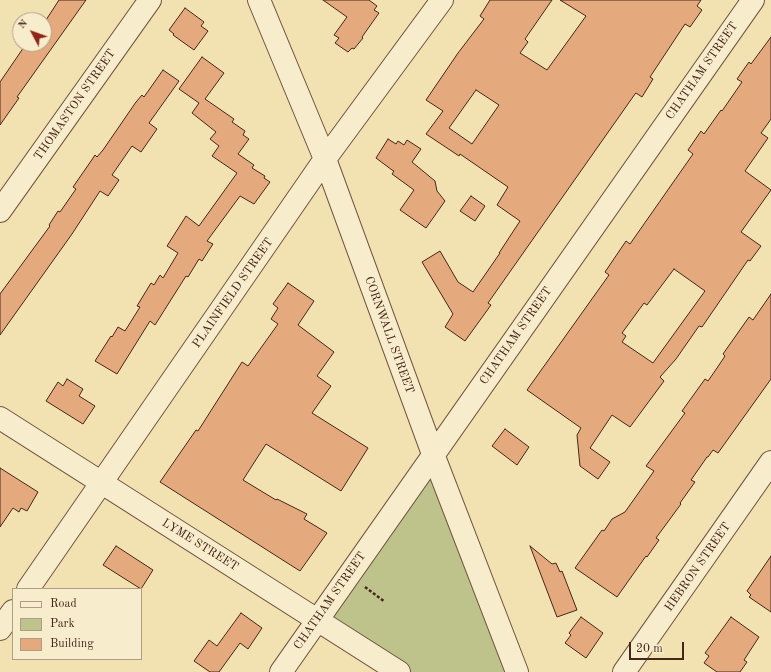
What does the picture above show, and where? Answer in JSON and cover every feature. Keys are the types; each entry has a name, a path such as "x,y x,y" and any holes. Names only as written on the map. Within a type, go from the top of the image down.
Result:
{"street":[{"name":"THOMASTON STREET","path":"0,211 150,0"},
{"name":"CORNWALL STREET","path":"259,0 325,159 433,454 517,672"},
{"name":"PLAINFIELD STREET","path":"29,588 325,159 442,0"},
{"name":"CHATHAM STREET","path":"281,672 753,0"},
{"name":"LYME STREET","path":"0,418 399,672"},
{"name":"HEBRON STREET","path":"624,672 771,462"},
{"path":"0,629 12,612"}],"path":[{"path":"363,586 385,602"}],"green space":[{"path":"433,454 517,672 399,672 317,619"}],"building":[{"path":"59,0 86,0 52,48 51,12"},
{"path":"323,0 369,0 377,6 374,10 379,13 354,49 352,48 348,52 335,43 339,38 334,35 347,17"},
{"path":"490,0 552,0 525,39 528,42 520,53 547,70 586,16 560,0 701,0 697,6 702,10 690,27 685,24 650,77 653,79 642,97 636,93 635,94 488,303 491,305 465,341 445,327 453,314 422,262 440,251 458,282 473,292 520,221 497,205 508,187 460,154 459,156 426,134 443,111 426,100 458,53 484,19 480,16","holes":["476,90 499,105 472,144 449,128"]},
{"path":"185,8 204,22 201,26 208,31 194,50 173,35 174,34 169,30"},
{"path":"771,37 771,119 761,133 768,138 745,171 771,190 741,232 761,246 750,261 748,260 702,327 699,326 676,359 660,377 664,381 630,427 612,415 590,448 610,462 598,479 580,466 577,435 581,428 527,390 609,275 605,272 626,241 630,244 693,154 688,150 701,131 704,134 721,110 722,111 742,82 737,79 749,62 751,64","holes":["674,269 705,291 653,363 622,342 626,336 622,333 644,303 647,305"]},
{"path":"21,52 49,52 17,97 19,98 0,125 0,82"},
{"path":"202,57 224,73 205,99 234,119 232,122 245,131 243,135 249,139 238,154 254,165 252,168 265,176 264,178 270,182 254,204 240,196 207,241 213,244 202,261 199,259 188,277 186,276 155,325 150,321 117,374 95,361 118,327 125,331 140,307 137,306 151,283 154,285 160,275 163,278 178,253 167,246 186,216 199,226 237,173 212,156 219,146 210,139 216,132 192,113 199,103 179,89"},
{"path":"163,70 179,81 149,123 157,129 141,152 132,146 112,175 119,180 108,196 100,191 72,234 0,335 0,294 50,226 49,225 58,211 60,212 76,189 73,187 95,155 97,157 103,150 136,102 142,95 144,97"},
{"path":"388,139 396,144 398,141 404,145 407,140 421,149 412,162 435,181 437,191 445,201 426,228 400,210 414,190 392,174 394,171 376,158"},
{"path":"471,196 485,206 475,221 460,211"},
{"path":"288,283 314,301 298,325 334,352 317,376 331,386 312,413 368,448 341,491 266,444 243,480 276,500 277,499 307,514 304,519 327,533 300,571 160,482 196,430 198,431 242,362 248,366 278,324 271,319 278,308 273,304"},
{"path":"771,294 771,379 718,453 713,450 707,457 691,480 695,482 656,538 659,540 617,597 575,568 602,530 604,531 612,519 625,512 654,471 646,466 685,413 682,411 705,379 708,381 725,356 723,354 749,317 753,320"},
{"path":"67,379 83,389 79,396 95,406 83,424 46,401 58,382 63,386"},
{"path":"505,429 529,447 517,465 492,446"},
{"path":"0,468 38,492 27,511 21,508 19,512 13,508 0,527"},
{"path":"116,546 153,570 142,588 139,588 103,565"},
{"path":"530,546 552,564 556,563 560,572 562,571 577,610 557,617"},
{"path":"771,556 771,612 749,597 751,595 747,591"},
{"path":"241,613 262,628 248,649 240,643 219,672 210,672 194,661 209,640 217,646"},
{"path":"581,617 603,633 586,658 565,643 571,635 569,633"},
{"path":"731,617 759,637 744,660 747,662 740,672 717,672 704,663 709,656 705,653"}]}
